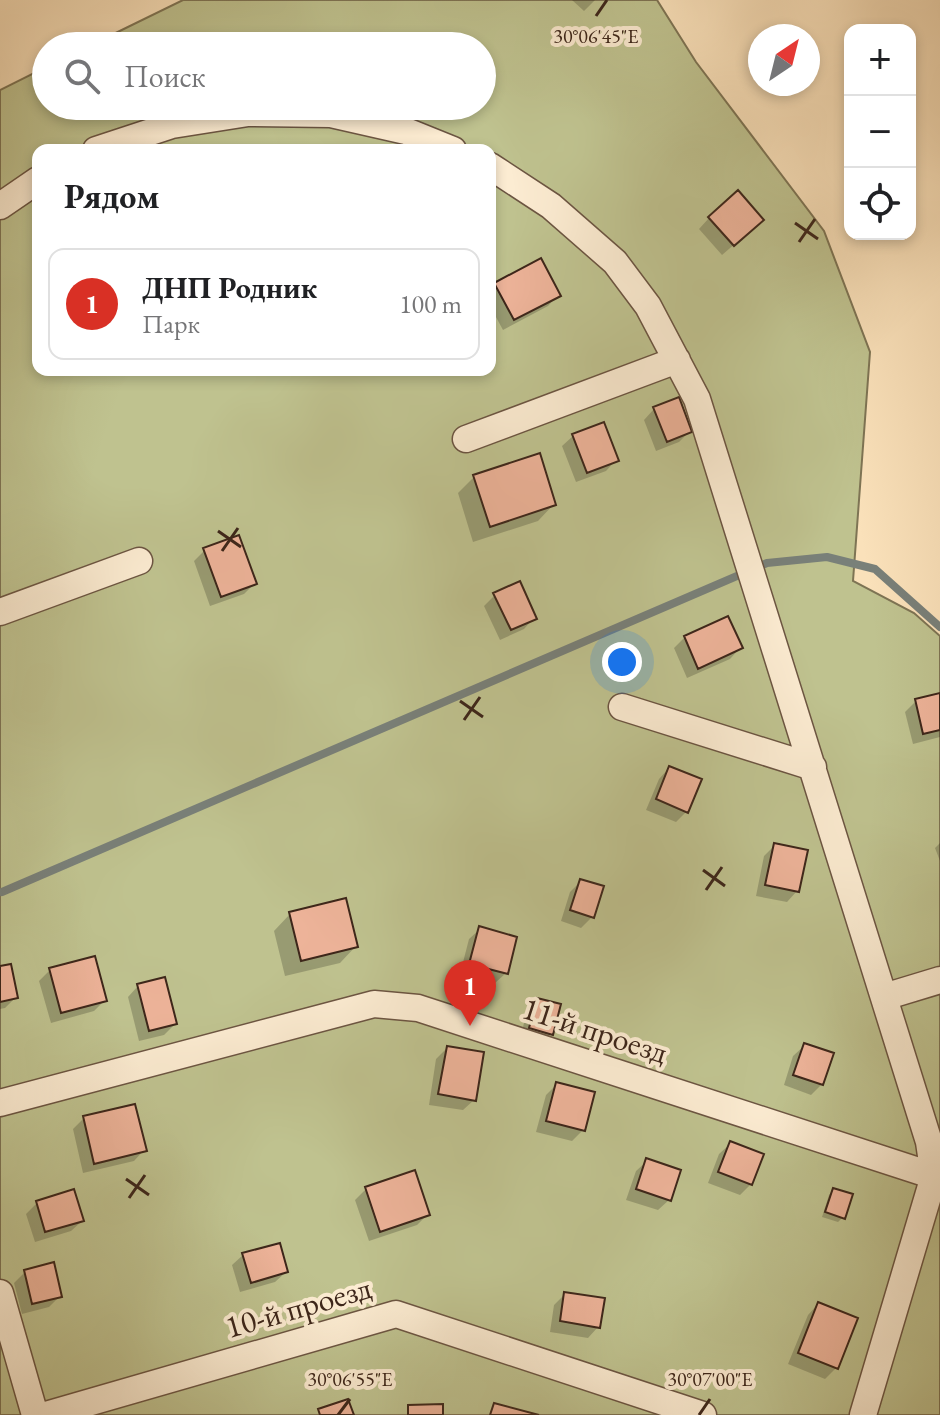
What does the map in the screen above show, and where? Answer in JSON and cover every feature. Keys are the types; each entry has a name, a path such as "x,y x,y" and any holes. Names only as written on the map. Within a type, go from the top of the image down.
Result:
{"street":[{"path":"114,144 172,125 204,120"},
{"path":"357,120 406,131 438,144"},
{"path":"496,170 551,206 615,262 648,306 697,399 929,1142 934,1176 863,1415"},
{"path":"0,206 32,184"},
{"path":"466,439 677,360"},
{"path":"0,612 139,561"},
{"path":"622,707 813,767"},
{"path":"884,997 940,980"},
{"name":"11-й проезд","path":"0,1103 374,1004 418,1008 934,1176"},
{"path":"0,1293 35,1415"},
{"name":"10-й проезд","path":"46,1415 396,1314 703,1415"}],"green space":[{"path":"183,0 657,0 696,62 824,231 870,352 853,581 914,613 940,636 940,1415 0,1415 0,90 32,74 32,120 496,120 496,32 118,32"}],"building":[{"path":"738,190 764,220 734,246 708,217"},
{"path":"541,258 561,296 514,320 496,282"},
{"path":"679,397 692,432 667,442 653,407"},
{"path":"604,422 619,461 587,473 572,434"},
{"path":"540,453 556,505 490,527 473,475"},
{"path":"239,535 257,584 221,597 203,548"},
{"path":"520,581 537,619 511,630 493,593"},
{"path":"728,616 743,648 698,669 684,636"},
{"path":"940,693 940,730 923,734 915,699"},
{"path":"669,766 702,779 688,813 656,799"},
{"path":"774,843 808,850 799,892 765,885"},
{"path":"580,879 604,886 594,918 570,910"},
{"path":"346,898 358,947 301,961 289,912"},
{"path":"479,926 517,937 508,974 469,964"},
{"path":"95,956 107,1001 61,1013 49,968"},
{"path":"11,964 18,998 0,1002 0,966"},
{"path":"165,977 177,1024 149,1031 137,984"},
{"path":"537,998 561,1004 553,1035 529,1028"},
{"path":"804,1043 834,1053 823,1085 793,1075"},
{"path":"447,1046 484,1052 476,1101 438,1094"},
{"path":"556,1082 595,1092 585,1131 546,1121"},
{"path":"135,1104 147,1151 94,1164 83,1116"},
{"path":"730,1141 764,1154 752,1185 718,1172"},
{"path":"646,1158 681,1170 671,1201 636,1189"},
{"path":"415,1170 430,1215 380,1232 365,1187"},
{"path":"833,1188 853,1194 845,1219 825,1212"},
{"path":"74,1189 84,1221 45,1232 36,1201"},
{"path":"280,1243 288,1272 251,1283 242,1253"},
{"path":"54,1262 62,1297 32,1304 24,1270"},
{"path":"564,1292 605,1298 600,1328 560,1321"},
{"path":"818,1302 858,1318 838,1369 798,1353"},
{"path":"348,1399 354,1415 320,1415 318,1409"},
{"path":"494,1403 539,1415 490,1415"},
{"path":"443,1404 443,1415 408,1415 408,1405"}],"waterway":[{"path":"2,892 767,563 827,557 875,569 940,627"}],"place":[{"name":"ДНП Родник","path":"470,1026"}]}
